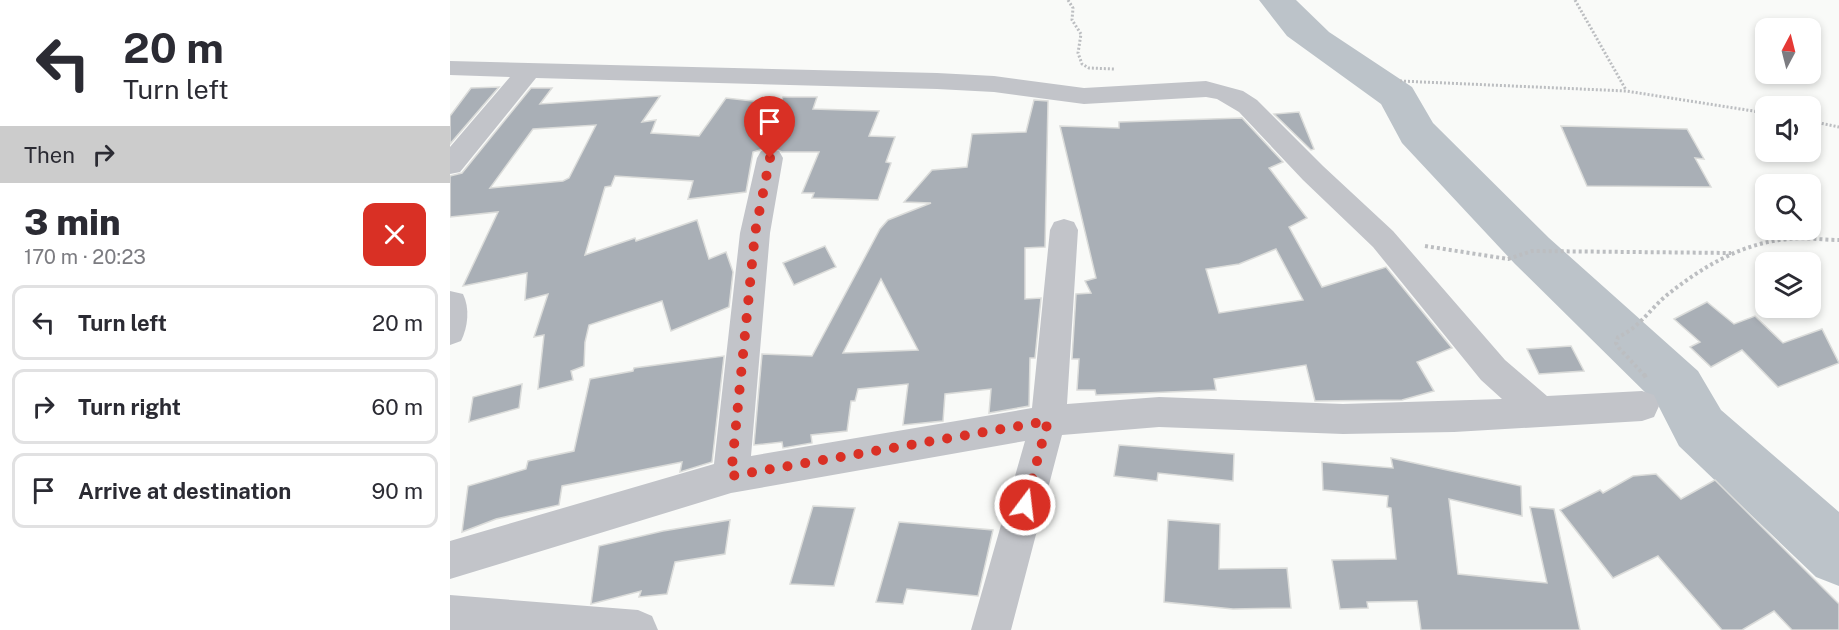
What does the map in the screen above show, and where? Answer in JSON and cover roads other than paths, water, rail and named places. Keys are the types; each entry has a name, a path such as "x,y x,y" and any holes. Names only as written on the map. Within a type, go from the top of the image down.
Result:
{"street":[{"path":"450,68 937,81 994,84 1084,96 1150,91 1223,92 1248,106 1313,173 1383,239 1493,370 1539,411"},
{"path":"450,165 528,70"},
{"path":"731,476 755,233 770,158"},
{"path":"991,630 1048,421 1064,230"},
{"path":"450,560 731,476 1048,421 1159,412 1343,419 1642,406"},
{"path":"450,615 638,630"}],"waterway":[{"path":"1277,0 1300,28 1397,96 1417,133 1532,251 1678,388 1700,428 1839,554"}]}
